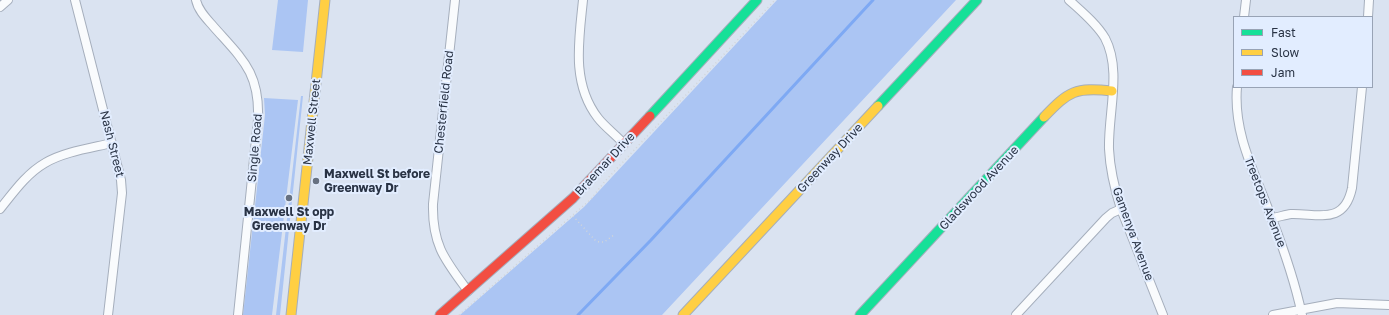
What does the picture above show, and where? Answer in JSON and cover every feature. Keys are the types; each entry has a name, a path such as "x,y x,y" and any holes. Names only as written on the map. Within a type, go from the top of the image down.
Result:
{"street":[{"path":"0,7 8,0"},
{"name":"Nash Street","path":"75,0 120,172 122,186 108,315"},
{"name":"Single Road","path":"196,0 198,6 208,20 247,66 256,85 259,99 238,315"},
{"name":"Maxwell Street","path":"291,315 325,0"},
{"name":"Chesterfield Road","path":"455,0 433,204 433,222 441,253 468,291"},
{"path":"583,0 578,60 582,84 599,120 624,144"},
{"name":"Braemar Drive","path":"440,315 573,198 757,0"},
{"name":"Greenway Drive","path":"684,315 977,0"},
{"name":"Gamenya Avenue","path":"1069,0 1100,30 1107,42 1114,64 1109,138 1110,162 1116,194 1163,315"},
{"path":"1244,16 1246,0"},
{"path":"1368,16 1369,0"},
{"name":"Treetops Avenue","path":"1237,88 1240,131 1246,154 1272,218 1292,276 1302,312"},
{"path":"1272,218 1292,214 1326,216 1338,211 1346,203 1351,194 1352,188 1362,88"},
{"name":"Gladswood Avenue","path":"860,315 1060,100 1069,94 1081,90 1093,89 1112,91"},
{"path":"0,209 27,177 45,163 67,154 112,143"},
{"path":"1016,315 1106,218 1112,213 1121,209"},
{"path":"1273,315 1302,312 1337,303 1389,305"}],"path":[{"path":"573,216 597,241 604,242 614,235"}],"shaded area":[{"path":"278,0 308,0 303,52 272,50"},
{"path":"777,0 956,0 662,315 460,315 584,207"},
{"path":"301,96 303,96 280,315 276,315"},
{"path":"264,98 298,100 272,315 243,315 265,115"}],"waterway":[{"path":"578,315 651,240 873,0"}],"traffic: fast":[{"path":"650,116 757,0"},
{"path":"878,106 977,0"},
{"path":"860,315 1044,117"}],"traffic: slow":[{"path":"291,315 325,0"},
{"path":"1044,117 1060,101 1074,93 1089,90 1112,91"},
{"path":"683,315 878,106"}],"traffic: jam":[{"path":"440,315 573,198 650,116"}],"place":[{"name":"Maxwell St before Greenway Dr","path":"316,181"},
{"name":"Maxwell St opp Greenway Dr","path":"289,198"}]}
